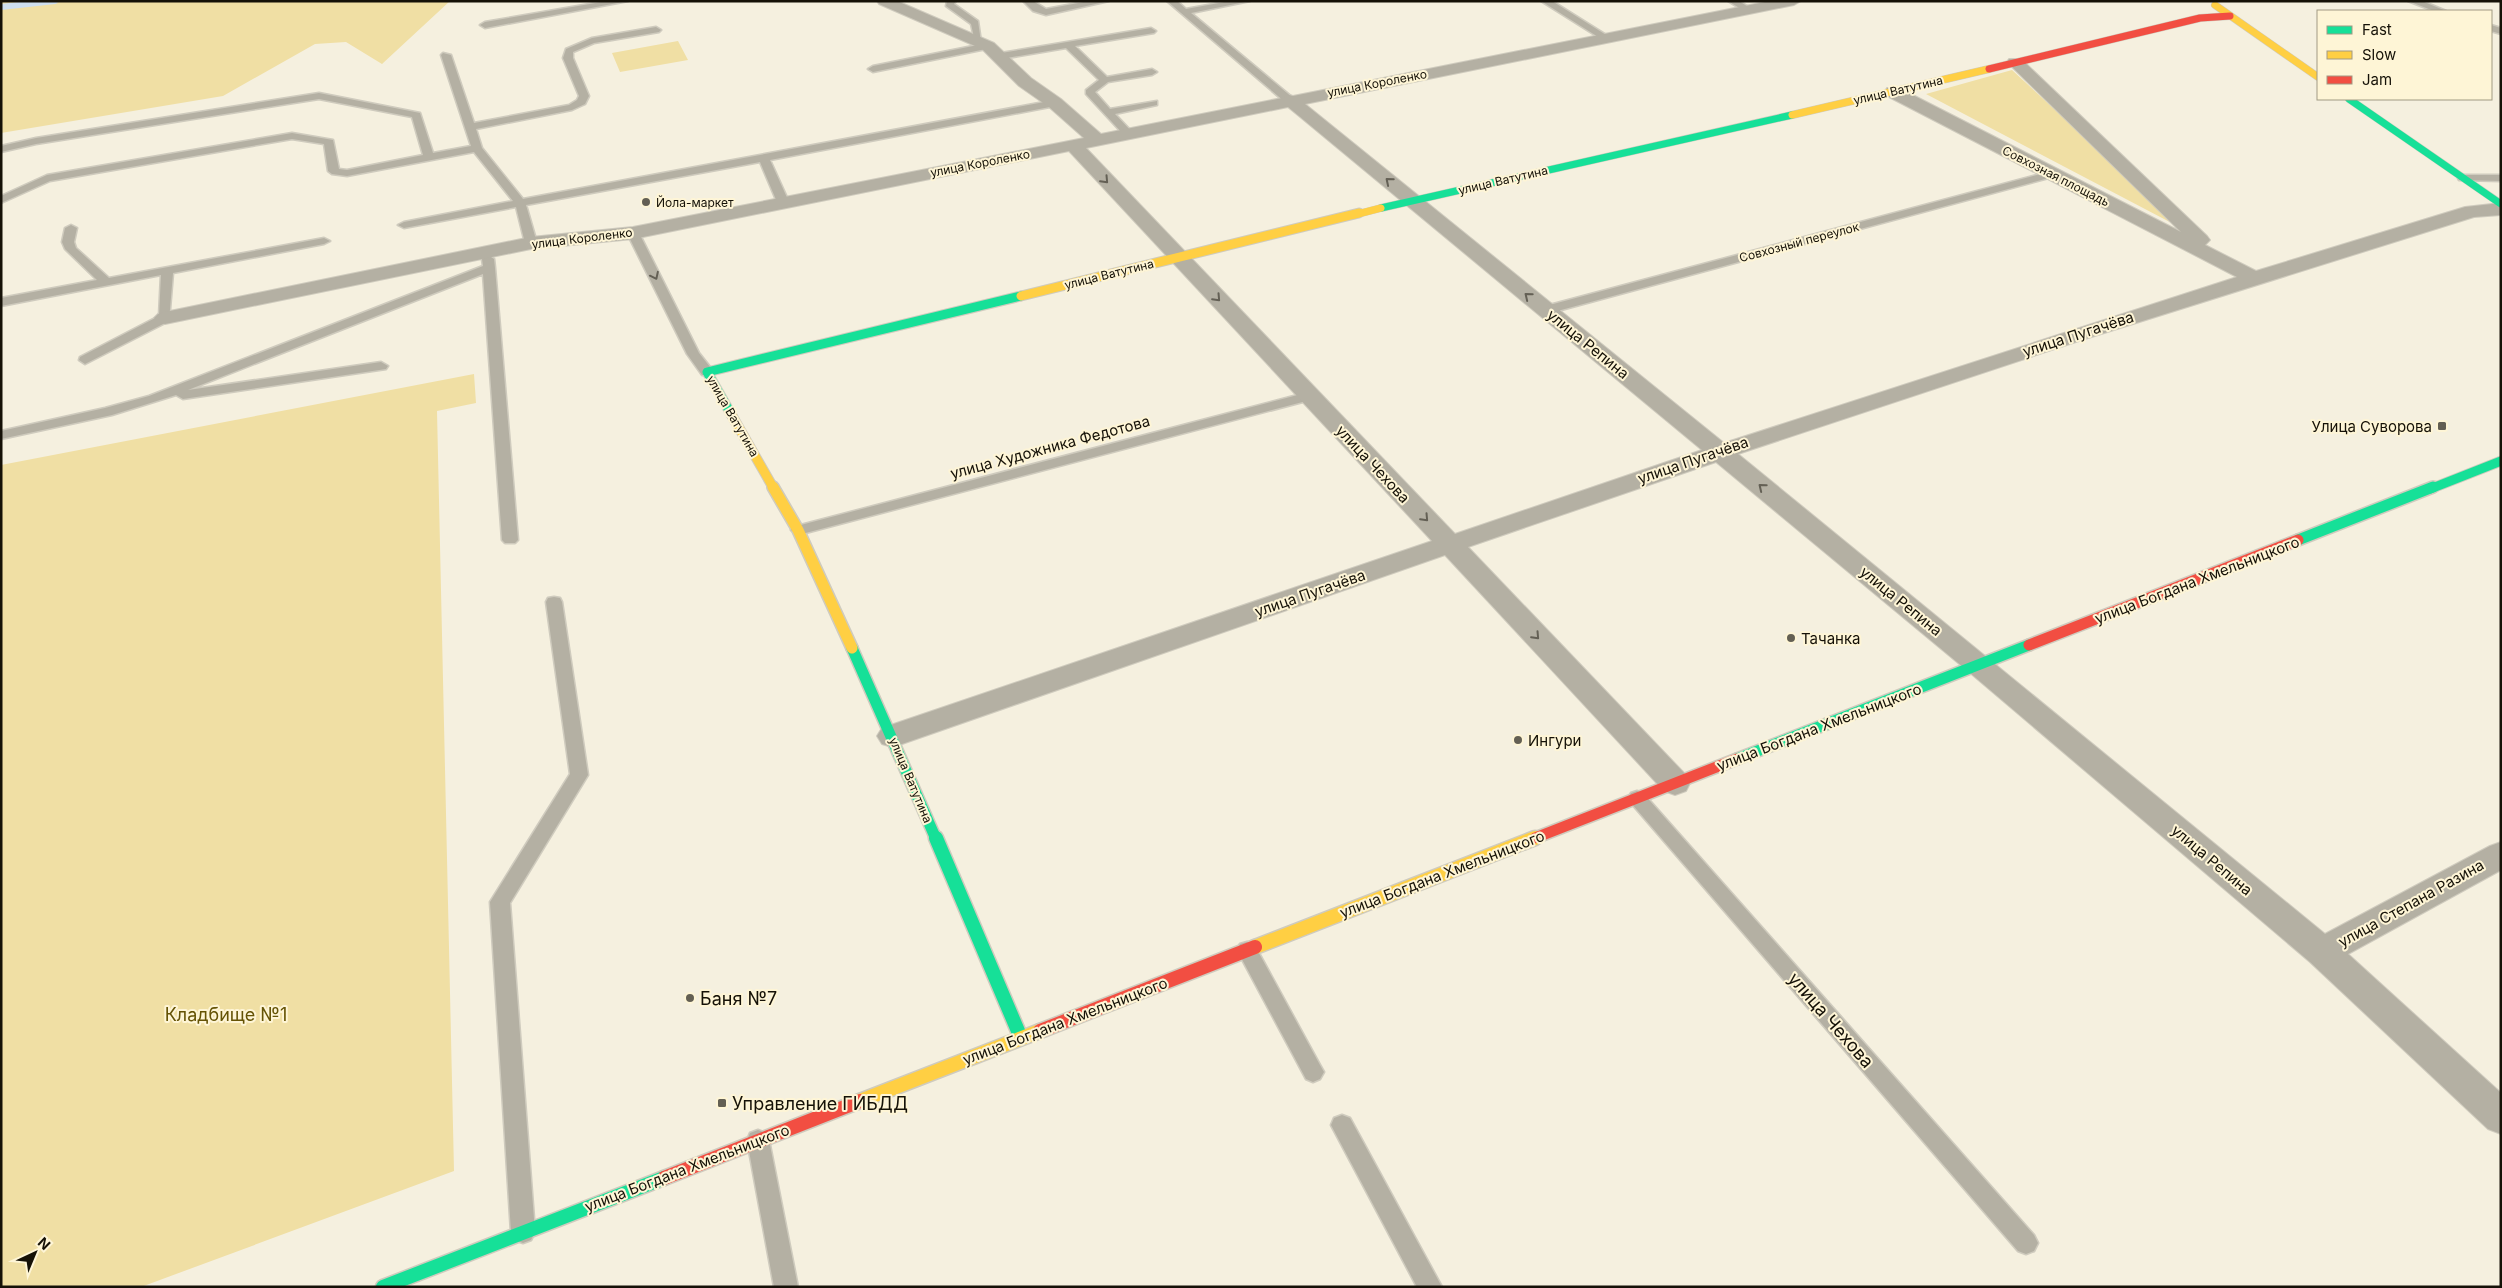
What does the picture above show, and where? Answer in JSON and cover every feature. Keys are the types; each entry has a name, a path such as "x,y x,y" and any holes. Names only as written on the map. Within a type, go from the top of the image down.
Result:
{"street":[{"path":"884,1 983,43 1001,56 1025,82 1055,103 1096,139"},
{"name":"улица Короленко","path":"165,318 488,260 531,243 568,241 633,232 1288,100 1794,1"},
{"path":"2210,1 2317,76"},
{"name":"улица Ватутина","path":"1021,1038 892,736 798,530 708,372 1412,201 1893,92 2200,18 2230,16"},
{"name":"Совхозная площадь","path":"2015,62 2219,258"},
{"name":"Совхозная площадь","path":"1893,92 2253,277"},
{"name":"улица Репина","path":"1288,100 1306,112 1979,665 2322,952 2501,1117"},
{"path":"2350,100 2501,204"},
{"name":"улица Чехова","path":"1072,144 1675,783"},
{"name":"улица Пугачёва","path":"892,736 1718,451 2253,277 2472,212 2501,209"},
{"name":"улица Богдана Хмельницкого","path":"402,1283 523,1232 2501,461"},
{"name":"улица Степана Разина","path":"2322,952 2501,854"}],"lane":[{"path":"484,25 624,1"},
{"path":"874,69 983,43 975,23 949,4 952,1"},
{"path":"1027,1 1036,9 1046,12 1105,1"},
{"path":"1171,1 1276,92 1288,100"},
{"path":"1184,12 1246,1"},
{"path":"1545,1 1606,38"},
{"path":"1732,1 1749,10"},
{"path":"2412,1 2439,10"},
{"path":"470,127 572,107 581,102 584,96 568,58 569,51 592,41 656,30"},
{"path":"1001,56 1151,31"},
{"path":"1069,46 1105,80"},
{"path":"446,55 477,148 520,203 531,243"},
{"path":"1128,133 1089,92 1105,80 1152,72"},
{"path":"1,150 36,141 132,131 319,96 416,115 428,158"},
{"path":"404,225 1055,103"},
{"path":"1108,112 1153,103"},
{"path":"1,200 47,178 127,159 292,136 329,142 332,169 336,172 347,173 477,148"},
{"path":"763,157 783,202"},
{"name":"Совхозный переулок","path":"1546,310 2052,174"},
{"path":"2463,178 2501,178"},
{"path":"71,228 68,242 71,249 106,282"},
{"path":"633,232 693,354 708,372"},
{"path":"1,302 324,241"},
{"path":"1,435 107,412 154,399 488,260 510,540"},
{"path":"85,360 165,318 166,271"},
{"path":"154,399 381,366"},
{"name":"улица Художника Федотова","path":"798,530 1309,396"},
{"path":"523,1232 500,902 578,776 554,602"},
{"name":"улица Чехова","path":"1637,798 2026,1243"},
{"path":"1247,950 1313,1072"},
{"path":"1342,1125 1430,1287"},
{"path":"758,1140 786,1287"}],"green space":[{"path":"1,1 450,1 382,64 346,42 315,44 223,96 1,133"},
{"path":"678,41 688,60 620,72 612,53"},
{"path":"2012,70 2185,230 1926,94"},
{"name":"Кладбище №1","path":"474,374 476,403 437,411 454,1171 141,1287 1,1287 1,465"}],"waterway":[{"path":"1,7 55,1"}],"traffic: fast":[{"path":"2350,100 2501,204"},
{"path":"1381,208 1792,115"},
{"path":"731,414 707,372 1021,296"},
{"path":"2298,540 2501,461"},
{"path":"1737,759 2029,645"},
{"path":"852,648 892,736 1021,1038"},
{"path":"383,1287 664,1178"}],"traffic: slow":[{"path":"2215,5 2317,76"},
{"path":"1792,115 1989,69"},
{"path":"1021,296 1381,208"},
{"path":"731,414 798,530 852,648"},
{"path":"1255,947 1535,838"},
{"path":"860,1101 1040,1031"}],"traffic: jam":[{"path":"1989,69 2200,18 2230,16"},
{"path":"2029,645 2298,540"},
{"path":"1535,838 1737,759"},
{"path":"1040,1031 1255,947"},
{"path":"664,1178 860,1101"}],"place":[{"name":"Йола-маркет","path":"646,202"},
{"name":"Улица Суворова","path":"2442,426"},
{"name":"Тачанка","path":"1791,638"},
{"name":"Ингури","path":"1518,740"},
{"name":"Баня №7","path":"690,998"},
{"name":"Управление ГИБДД","path":"722,1103"}]}
